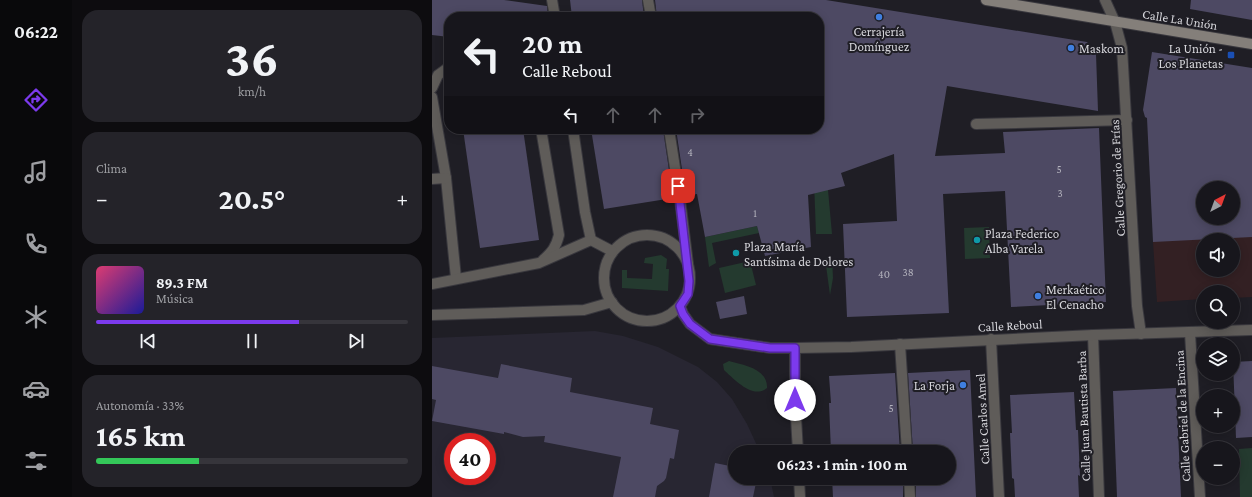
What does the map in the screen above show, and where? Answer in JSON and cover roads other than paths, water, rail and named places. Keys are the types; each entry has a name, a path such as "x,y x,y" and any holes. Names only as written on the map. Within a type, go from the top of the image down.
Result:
{"main road":[{"name":"Calle La Unión","path":"986,0 1252,44"}],"street":[{"path":"552,0 554,12"},
{"path":"648,0 650,12"},
{"name":"Calle Gregorio de Frías","path":"1105,0 1115,22 1122,48 1137,306 1141,334"},
{"path":"432,88 438,75 444,71"},
{"path":"432,97 446,178 456,278"},
{"path":"976,124 1127,120"},
{"path":"539,263 552,252 559,235 542,134"},
{"path":"574,134 585,212 591,240"},
{"path":"670,134 688,264 688,294 680,306 662,320 640,321 620,313 606,294 604,271 612,251 630,238 647,235 664,239 679,249 688,264"},
{"path":"432,179 446,178"},
{"path":"432,284 456,278 539,263 591,240"},
{"path":"591,240 612,251"},
{"path":"432,315 584,310 612,302"},
{"name":"Calle Reboul","path":"680,306 683,314 690,324 710,339 770,348 851,347 991,339 1252,330"},
{"name":"Calle Gabriel de la Encina","path":"1190,333 1200,497"},
{"name":"Calle Juan Bautista Barba","path":"1093,335 1099,497"},
{"name":"Calle Carlos Amel","path":"991,339 999,497"},
{"path":"900,344 907,445"},
{"path":"795,348 795,400 798,445"},
{"path":"799,485 800,497"},
{"path":"909,485 910,497"}],"place":[{"name":"Cerrajería Domínguez","path":"879,17"},
{"name":"Maskom","path":"1071,48"},
{"name":"La Unión - Los Planetas","path":"1231,55"},
{"name":"Plaza Federico Alba Varela","path":"977,240"},
{"name":"Plaza María Santísima de Dolores","path":"736,253"},
{"name":"Merkaético El Cenacho","path":"1038,296"},
{"name":"La Forja","path":"963,385"}]}
